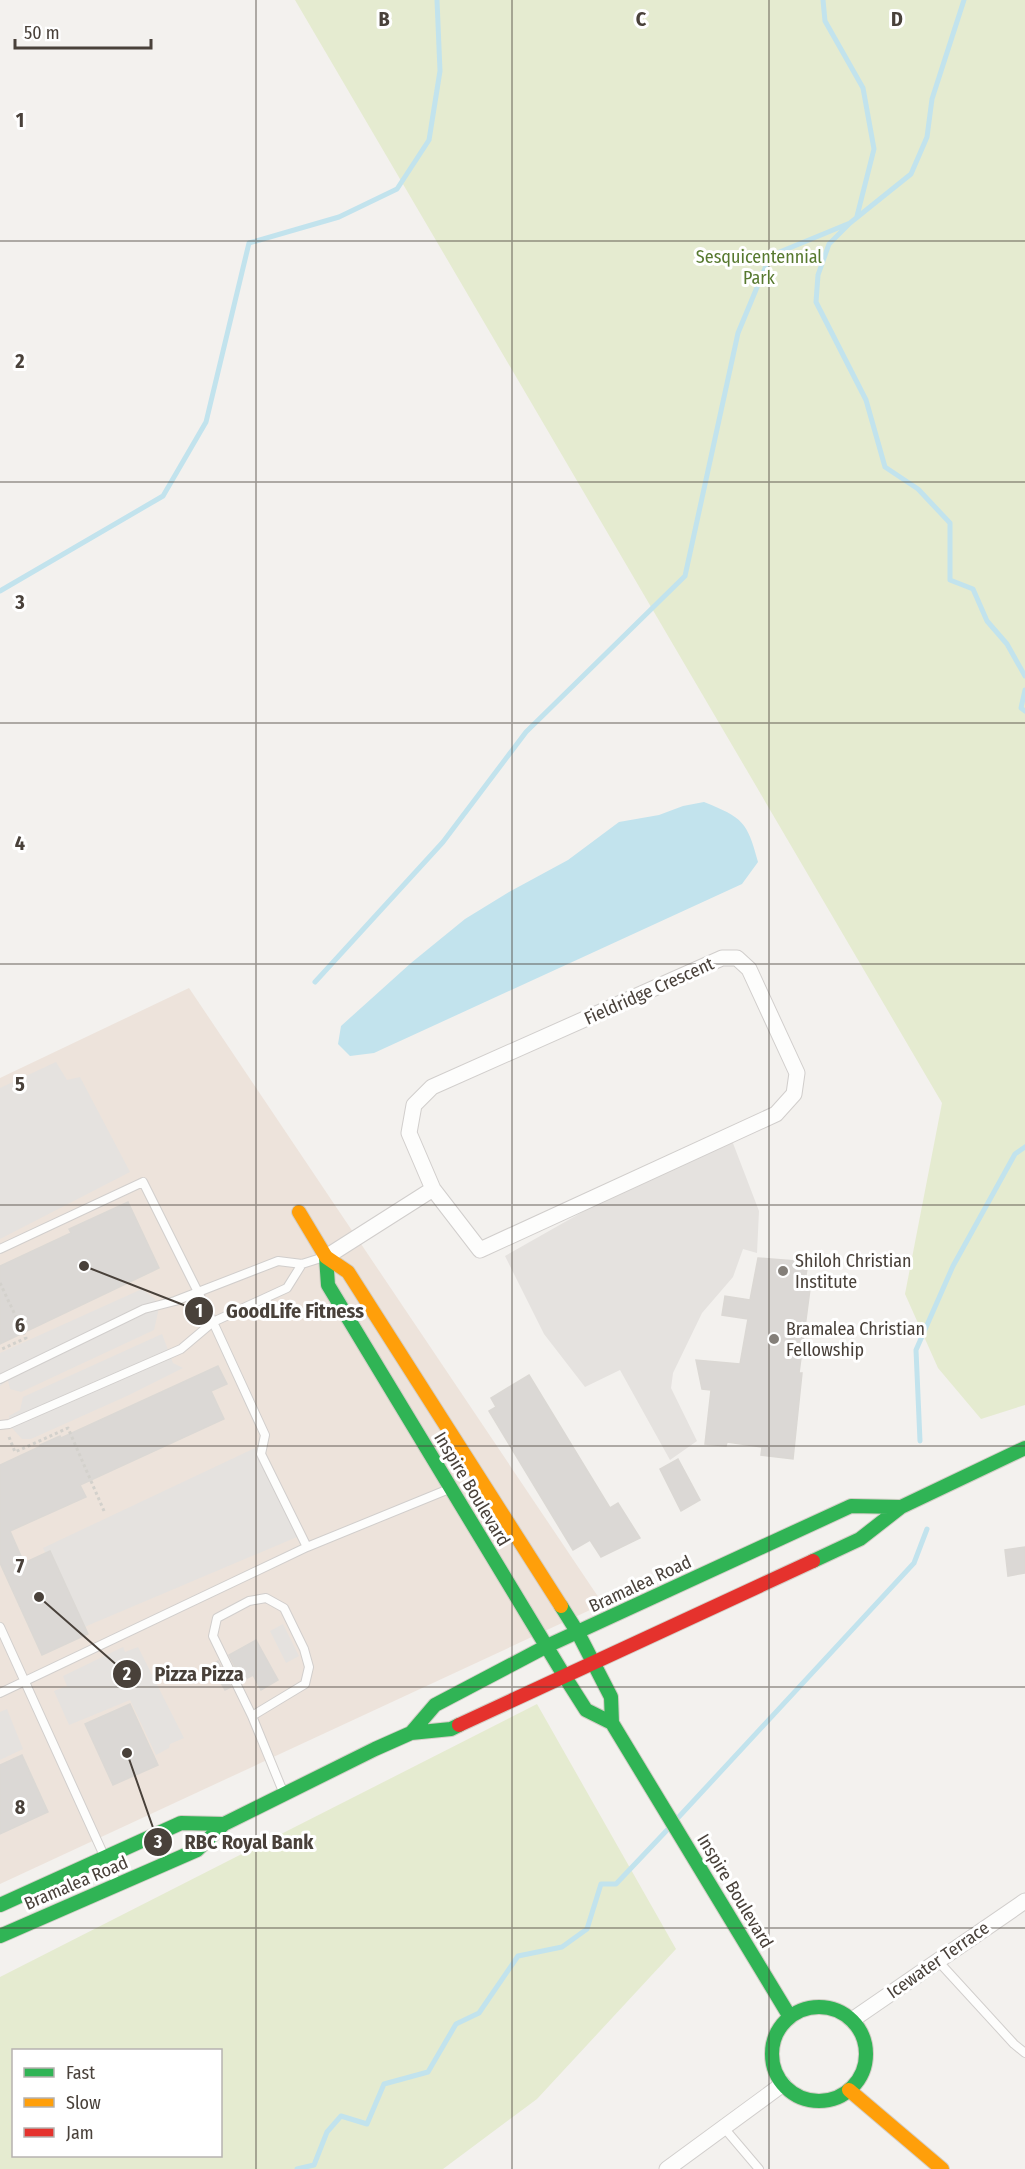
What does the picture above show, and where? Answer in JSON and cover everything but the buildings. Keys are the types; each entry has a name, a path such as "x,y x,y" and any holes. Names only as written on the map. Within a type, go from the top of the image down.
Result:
{"main road":[{"name":"Inspire Boulevard","path":"299,1212 326,1257 348,1272 578,1633 611,1697 612,1724 790,2017"},
{"name":"Inspire Boulevard","path":"326,1257 328,1285 565,1677 586,1710 612,1724"},
{"name":"Bramalea Road","path":"0,1935 197,1850 224,1824 411,1733 451,1729 860,1539 901,1507 1025,1448"},
{"name":"Bramalea Road","path":"411,1733 435,1705 547,1647 851,1506 901,1507"},
{"name":"Bramalea Road","path":"0,1905 181,1823 224,1824"},
{"path":"822,2007 841,2012 852,2020 860,2030 865,2043 864,2069 858,2080 849,2090 827,2100 815,2101 792,2093 783,2084 773,2065 773,2044 782,2024 802,2010 822,2007"},
{"path":"849,2090 942,2169"}],"street":[{"name":"Fieldridge Crescent","path":"722,958 737,958 748,969 797,1072 794,1094 776,1114 480,1250 433,1189 409,1133 414,1105 432,1087 722,958"},
{"path":"326,1257 433,1189"},
{"name":"Icewater Terrace","path":"852,2020 1025,1901"},
{"path":"667,2169 783,2084"}],"lane":[{"path":"0,1249 143,1182 199,1292 265,1435 261,1454 307,1547"},
{"path":"0,1379 144,1309 199,1292 278,1262 302,1264 326,1257"},
{"path":"2,1425 181,1348 213,1322 287,1288 302,1264"},
{"path":"0,1693 307,1547 450,1489"},
{"path":"252,1716 305,1684 309,1667 304,1649 284,1608 266,1598 249,1600 217,1618 213,1636 252,1716 284,1794"},
{"path":"0,1627 117,1885"},
{"path":"937,1960 1014,2044 1025,2053"},
{"path":"725,2128 759,2169"}],"path":[{"path":"0,1283 26,1338 0,1350"},
{"path":"2,1425 15,1452 68,1428 105,1511"}],"shaded area":[{"path":"189,988 603,1604 0,1884 0,1078"},
{"path":"56,1062 67,1080 80,1077 130,1172 0,1239 0,1088"},
{"path":"731,1138 759,1211 757,1253 743,1249 733,1277 702,1313 673,1373 671,1388 697,1441 670,1460 620,1370 585,1387 544,1334 505,1256 653,1172"},
{"path":"142,1289 155,1299 158,1312 154,1330 21,1392 10,1389 8,1380 0,1386 0,1353"},
{"path":"162,1334 173,1363 183,1368 31,1439 22,1439 12,1428 9,1416 20,1410 23,1397"},
{"path":"255,1448 304,1534 82,1628 43,1548"},
{"path":"283,1624 299,1656 286,1663 270,1631"},
{"path":"123,1647 125,1652 138,1647 184,1738 170,1744 169,1748 156,1755 130,1700 69,1725 54,1691 67,1686 63,1676"},
{"path":"7,1709 23,1749 0,1760 0,1712"}],"green space":[{"name":"Sesquicentennial Park","path":"295,0 1025,0 1025,1405 981,1419 938,1368 905,1294 942,1103"},
{"path":"537,1704 676,1949 537,2099 443,2169 0,2169 0,1977"}],"water":[{"path":"704,802 735,817 746,829 758,862 742,884 374,1053 350,1056 338,1044 341,1026 411,963 465,919 568,860 619,822 659,815 683,806"}],"waterway":[{"path":"0,591 163,496 206,422 249,243 339,217 397,189 429,140 440,71 437,0"},
{"path":"823,0 825,21 863,88 874,149 857,216"},
{"path":"964,0 932,99 927,137 911,174 850,223 829,244 818,275 816,302 866,400 885,467 918,489 950,523 950,580 973,589 987,621 1007,644 1025,676"},
{"path":"315,982 443,842 526,732 685,576 738,333 770,256 850,223"},
{"path":"1025,690 1021,708 1025,711"},
{"path":"920,1441 916,1350 953,1266 1015,1154 1025,1147"},
{"path":"675,1821 914,1563 927,1529"},
{"path":"297,2169 314,2165 327,2132 341,2116 367,2124 384,2084 428,2072 456,2024 479,2013 518,1956 562,1947 587,1929 601,1884 616,1884 669,1828"}],"traffic: fast":[{"path":"326,1257 328,1285 565,1677 586,1710 612,1723"},
{"path":"813,1561 860,1539 901,1507 1025,1448"},
{"path":"411,1733 435,1705 547,1646 851,1506 901,1507"},
{"path":"561,1606 578,1633 611,1697 612,1723 790,2017"},
{"path":"0,1936 197,1850 224,1824 375,1749 411,1733 451,1729 459,1725"},
{"path":"0,1905 181,1823 224,1824"},
{"path":"819,2007 837,2011 852,2021 862,2036 866,2054 862,2072 852,2087 837,2097 819,2101 801,2097 786,2087 776,2072 772,2054 776,2036 786,2021 801,2011 819,2007"}],"traffic: slow":[{"path":"299,1212 326,1257 348,1272 561,1606"},
{"path":"849,2090 942,2169"}],"traffic: jam":[{"path":"459,1725 813,1561"}],"place":[{"name":"GoodLife Fitness","path":"84,1266"},
{"name":"Shiloh Christian Institute","path":"783,1271"},
{"name":"Bramalea Christian Fellowship","path":"774,1339"},
{"name":"Pizza Pizza","path":"39,1597"},
{"name":"RBC Royal Bank","path":"127,1753"}]}
